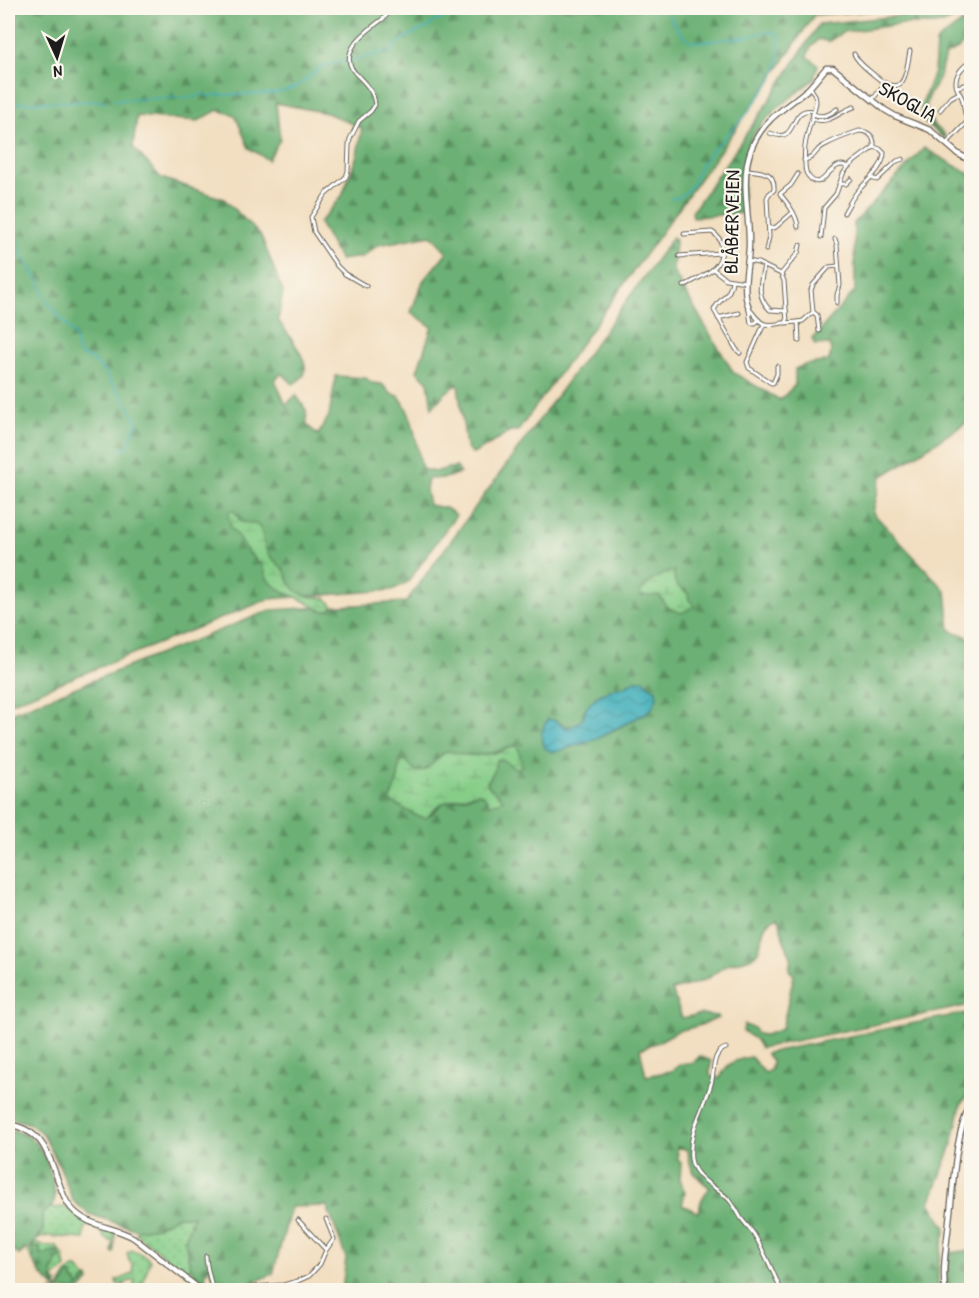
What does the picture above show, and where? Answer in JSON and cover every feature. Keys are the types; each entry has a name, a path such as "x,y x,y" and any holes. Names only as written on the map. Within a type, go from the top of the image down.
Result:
{"main road":[{"name":"BLÅBÆRVEIEN","path":"749,308 746,298 749,238 746,170 749,152 762,129 829,67"},
{"name":"SKOGLIA","path":"829,67 895,116 930,130 961,156 972,161"},
{"path":"945,1290 944,1267 958,1147 963,1121 972,1102"},
{"path":"8,1124 26,1129 40,1141 65,1198 74,1211 97,1225 132,1237 201,1290"}],"street":[{"path":"366,286 345,274 337,266 314,232 311,217 327,195 346,177 350,139 358,122 375,105 372,93 351,68 350,51 365,33 394,8"},
{"path":"854,54 857,61 885,84 894,86 906,76 910,51"},
{"path":"946,144 970,122 965,115 956,81 964,66 972,60"},
{"path":"957,87 972,83"},
{"path":"872,100 885,84"},
{"path":"810,87 816,98 805,141 804,160 807,174 811,179 818,181 824,179 837,165 844,164 848,167"},
{"path":"940,110 959,93"},
{"path":"770,133 785,135 790,131 796,118 808,110 821,121 854,107"},
{"path":"813,115 826,116 837,109"},
{"path":"804,160 813,157 824,146 859,130 870,133 874,147"},
{"path":"972,137 970,142 972,144"},
{"path":"821,237 824,208 834,196 843,174 848,167 874,147"},
{"path":"844,213 884,156 883,150 874,147"},
{"path":"871,177 877,180 897,160 903,159"},
{"path":"746,170 770,175 774,190"},
{"path":"780,194 791,185 798,174"},
{"path":"839,184 846,184 851,179"},
{"path":"774,190 780,194 793,212 798,227"},
{"path":"766,250 769,229 766,198 774,190"},
{"path":"769,229 776,227 793,212"},
{"path":"684,234 714,233 721,240 723,247 713,269 684,286"},
{"path":"835,239 840,285 837,303"},
{"path":"781,274 798,253 800,245"},
{"path":"679,256 721,253"},
{"path":"748,261 758,263 781,274 784,281 787,322"},
{"path":"764,266 761,297 770,310 786,311"},
{"path":"819,331 817,315 813,312 811,290 829,267 838,266"},
{"path":"713,269 726,279 746,282"},
{"path":"732,281 730,292 715,306 714,310 736,349 741,353"},
{"path":"749,308 764,324 772,326 798,322 806,319 813,312"},
{"path":"749,308 751,323 759,320"},
{"path":"718,318 739,314"},
{"path":"798,322 799,341"},
{"path":"764,324 747,362 749,368 771,383 776,379 777,366"},
{"path":"726,1048 719,1051 716,1057 710,1088 692,1136 692,1162 700,1176 731,1202 752,1232 781,1290"},
{"path":"243,1290 251,1287 282,1285 309,1276 320,1264 334,1237 326,1219"},
{"path":"298,1220 326,1250"},
{"path":"206,1256 212,1290"}],"green space":[{"path":"8,8 909,8 814,15 766,87 518,431 510,431 473,454 466,447 458,384 444,394 432,408 428,382 417,371 432,327 411,312 423,281 447,252 431,235 378,245 362,257 340,260 319,223 342,196 357,155 362,128 327,113 276,103 280,139 268,160 249,148 235,115 218,110 198,121 137,116 133,147 161,178 224,199 261,236 283,292 278,320 304,362 304,375 293,384 282,373 275,380 286,405 296,395 306,410 307,425 318,435 329,416 336,376 366,378 372,383 382,384 391,394 399,396 405,405 414,431 422,469 435,472 457,467 460,473 445,478 428,479 426,490 429,505 446,508 456,515 408,582 392,590 269,599 8,704"},
{"path":"969,9 971,12 943,24 903,24 843,32 828,42 819,39 811,47 807,56 818,65 814,79 774,111 755,132 744,158 743,213 693,217 692,212 819,24"},
{"path":"971,16 971,36 958,49 945,55 938,81 929,95 926,107 933,124 944,134 944,138 920,119 921,106 934,72 936,43"},
{"path":"924,148 971,175 971,420 881,477 873,513 946,591 950,630 971,638 971,1005 761,1048 756,1040 743,1031 744,1025 754,1028 757,1034 765,1035 782,1029 794,975 789,970 791,957 780,923 776,918 770,921 763,931 760,947 754,956 727,965 700,982 672,990 682,1018 701,1014 718,1018 678,1031 640,1049 646,1076 671,1071 681,1064 694,1062 700,1056 711,1061 710,1076 720,1078 732,1063 751,1057 765,1073 771,1069 772,1061 766,1053 964,1013 968,1025 971,1024 971,1091 961,1104 952,1145 930,1203 946,1228 939,1266 939,1290 342,1290 346,1258 327,1206 291,1207 273,1274 237,1290 218,1290 213,1285 214,1280 209,1265 205,1275 208,1290 190,1266 185,1240 193,1216 177,1216 157,1227 137,1230 89,1214 73,1201 59,1165 42,1133 28,1123 8,1118 8,714 271,610 406,602 673,237 675,239 673,271 734,373 780,400 795,385 795,369 804,365 829,361 830,344 815,345 812,339 855,291 854,223","holes":["674,581 677,587 688,593 689,600 667,607 659,595 654,595","636,680 657,697 652,708 644,714 596,739 559,751 556,721 568,728 573,726 583,719 586,708 597,696 617,687 622,688","516,745 516,769 502,758 496,760 494,771 487,783 497,794 487,801 480,793 443,803 430,815 417,816 390,801 398,779 400,762 406,761 411,768 421,772 430,767 443,753 480,755","677,1147 688,1150 694,1172 710,1188 702,1199 699,1213 682,1205 685,1193 680,1179 681,1163 678,1159"]},
{"path":"233,510 241,522 258,526 267,552 284,570 297,591 326,598 332,605 332,609 325,611 319,609 282,591 269,581 261,564 247,551 231,528 228,514"},
{"path":"674,571 676,585 688,593 689,600 695,606 681,613 667,607 659,595 641,596 640,592 655,578"},
{"path":"516,745 522,766 516,769 502,759 496,760 494,771 487,783 503,799 499,802 489,804 486,797 476,793 441,804 426,818 417,816 390,801 398,779 400,762 406,761 412,768 423,771 448,751 475,756 499,752"},
{"path":"8,1129 24,1134 37,1144 47,1163 55,1195 50,1209 42,1214 43,1231 38,1239 19,1255 8,1247"},
{"path":"68,1207 90,1223 115,1232 114,1253 112,1252 113,1242 89,1225 85,1228 84,1239 47,1236 38,1239 43,1231 42,1214 50,1208"},
{"path":"177,1216 193,1216 185,1240 190,1266 208,1290 136,1234 137,1230 157,1227"},
{"path":"35,1243 57,1247 64,1256 66,1268 55,1277 54,1280 58,1283 56,1287 51,1273 56,1264 55,1258 61,1258 58,1252 48,1255 41,1254 40,1249 32,1250 34,1254 32,1260 28,1251"},
{"path":"31,1248 40,1248 41,1254 58,1251 61,1257 55,1259 57,1263 51,1273 56,1287 41,1274 32,1260 34,1254"},
{"path":"132,1250 147,1257 150,1261 144,1283 140,1285 139,1290 133,1290 135,1280 124,1283 125,1285 117,1284 116,1280 133,1273 127,1253"},
{"path":"971,1250 971,1290 948,1290 946,1284 949,1253"},
{"path":"78,1268 86,1278 83,1283 78,1287 69,1275 60,1287 67,1273"},
{"path":"69,1274 73,1276 78,1287 86,1278 89,1278 81,1290 55,1290 64,1283"}],"water":[{"path":"636,680 644,680 656,690 657,697 652,708 644,714 596,739 559,751 552,752 545,748 542,733 548,719 568,728 573,726 583,719 586,708 597,696 617,687 622,688"}],"waterway":[{"path":"352,61 385,51 389,52 402,40 431,26 435,21 442,20 446,14 458,8"},
{"path":"665,8 679,31 690,41 746,37 769,32 778,34 780,43 778,63 773,79 741,121 712,150 686,192 678,198 670,198"},
{"path":"114,100 278,92 299,85 324,66 347,62"},
{"path":"8,103 107,101"},
{"path":"8,216 23,256 40,284 47,301 74,335 79,354 92,360 103,370 123,397 138,423 133,428 131,444 120,449"}]}
